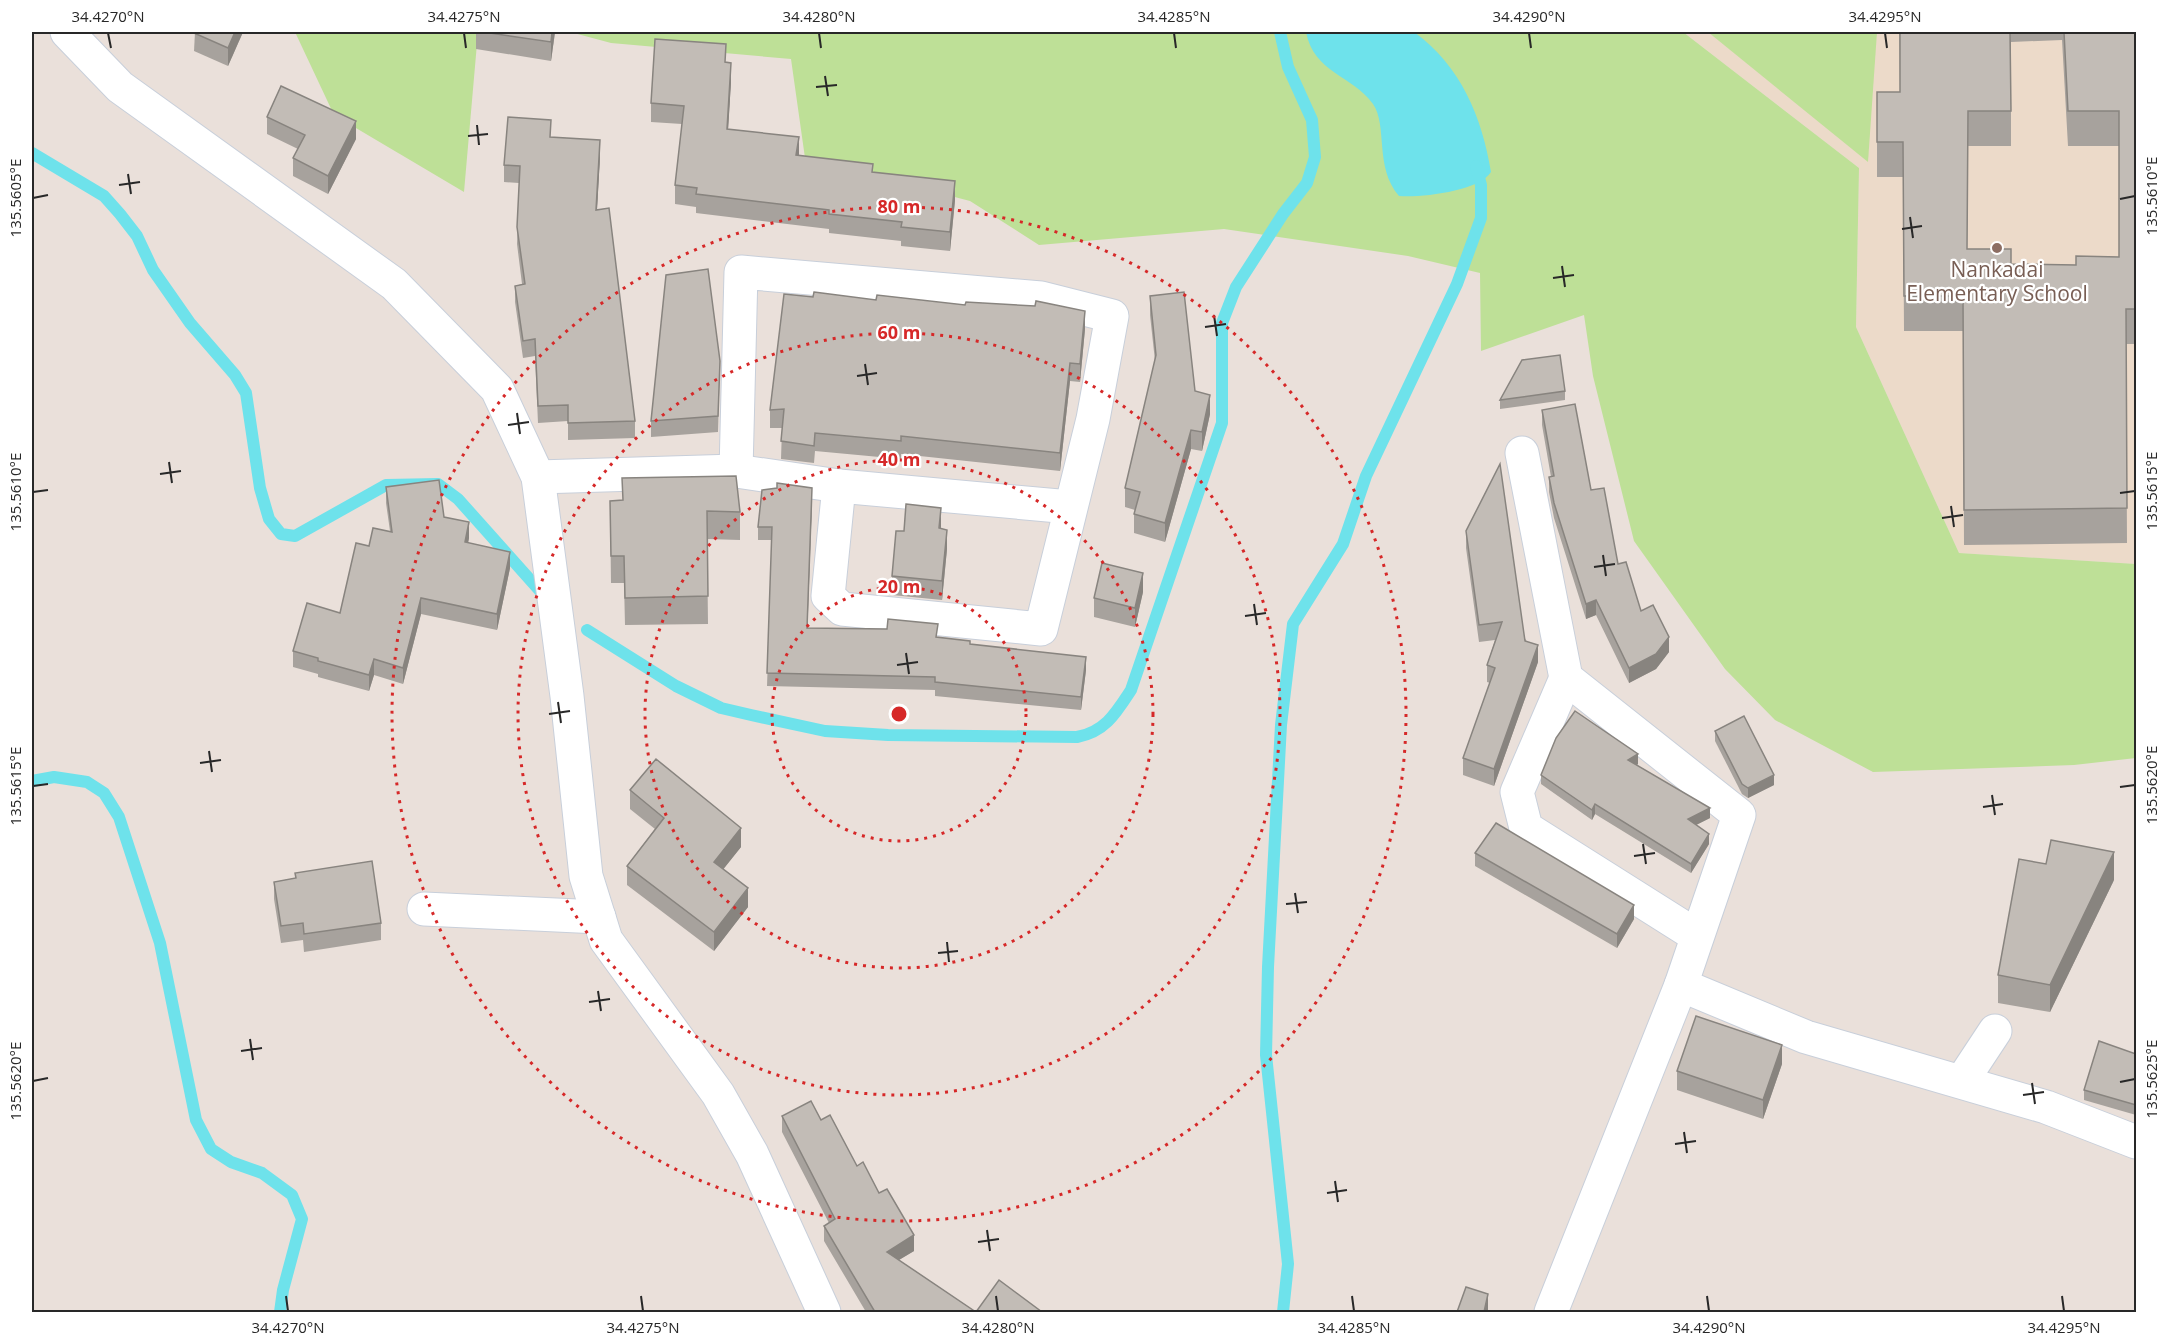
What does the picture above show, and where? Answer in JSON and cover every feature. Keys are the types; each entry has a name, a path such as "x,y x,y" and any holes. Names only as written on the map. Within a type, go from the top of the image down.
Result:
{"street":[{"path":"67,32 120,87 394,284 497,389 538,477 565,684 586,876 606,940 718,1094 752,1154 824,1312"},
{"path":"736,471 741,272 1041,298 1112,316 1093,419 1041,629 842,609 828,596 838,486"},
{"path":"1522,453 1566,678 1517,792 1526,828 1697,936"},
{"path":"538,477 736,471 838,486 1070,507"},
{"path":"1551,1312 1681,985 1739,815 1566,678"},
{"path":"424,909 599,917"},
{"path":"1681,985 1806,1037 2046,1107 2136,1142"},
{"path":"1962,1081 1995,1031"}],"shaded area":[{"name":"Nankadai Elementary School","path":"1683,32 2136,32 2136,564 1959,553 1856,327 1859,168"}],"green space":[{"path":"295,32 478,32 464,192 334,115"},
{"path":"570,32 1683,32 1859,168 1856,327 1959,553 2136,564 2136,758 2074,765 1873,772 1775,720 1725,669 1634,541 1593,376 1584,315 1481,351 1480,273 1408,256 1224,229 1039,245 970,201 805,158 791,59 611,43"},
{"path":"1708,32 1877,32 1868,162"}],"water":[{"path":"1306,32 1414,32 1445,60 1467,94 1482,132 1491,172 1485,179 1475,184 1449,192 1399,196 1386,172 1380,124 1373,104 1355,86 1325,65 1310,46"}],"building":[{"path":"195,32 235,32 228,48"},
{"path":"483,32 552,32 551,42"},
{"path":"1900,32 2010,32 2011,111 1968,111 1967,249 2011,249 2011,264 2076,265 2076,256 2119,257 2119,111 2068,111 2064,32 2136,32 2136,309 2126,309 2127,508 1964,510 1963,296 1904,296 1903,142 1877,142 1877,92 1900,92"},
{"path":"655,39 726,44 725,62 731,63 727,129 799,137 796,155 873,164 872,172 955,181 950,232 901,227 902,222 829,214 829,210 696,194 697,188 675,185 684,106 651,103"},
{"path":"281,86 356,121 328,176 293,158 305,135 267,117"},
{"path":"508,117 551,120 550,137 600,140 596,210 609,208 635,421 568,423 568,405 538,406 535,339 523,341 515,286 525,284 517,227 520,166 504,165"},
{"path":"708,269 720,361 718,416 651,421 666,275"},
{"path":"814,292 876,300 877,295 965,305 966,302 1035,306 1036,301 1085,311 1080,364 1070,363 1060,453 901,436 901,441 815,433 814,446 781,441 784,409 770,410 784,294 813,297"},
{"path":"1184,292 1195,391 1210,395 1202,432 1191,430 1165,523 1134,514 1140,492 1125,488 1156,355 1150,296"},
{"path":"1560,355 1565,391 1500,400 1522,360"},
{"path":"1575,404 1591,490 1604,488 1618,564 1626,562 1641,611 1653,605 1669,637 1656,654 1629,668 1596,600 1586,604 1554,503 1549,477 1554,476 1542,410"},
{"path":"1500,464 1525,641 1538,645 1494,769 1463,758 1495,668 1487,665 1502,622 1479,625 1466,531"},
{"path":"736,476 740,512 707,511 708,596 625,598 624,556 611,556 610,501 623,500 622,478"},
{"path":"439,480 444,517 469,522 465,542 510,552 497,614 421,598 403,668 374,659 369,675 318,661 318,658 293,651 307,603 340,613 356,543 369,546 373,528 392,532 386,487"},
{"path":"777,483 812,488 807,628 887,629 888,619 938,624 936,637 970,641 970,644 1086,657 1081,697 935,682 935,677 767,673 772,527 758,527 762,490 777,488"},
{"path":"906,504 941,508 939,528 947,530 942,581 892,576 896,531 904,531"},
{"path":"1102,563 1143,573 1135,608 1094,598"},
{"path":"1575,711 1638,754 1628,760 1710,808 1688,819 1709,834 1691,864 1595,804 1592,810 1541,775 1556,738"},
{"path":"1744,716 1774,775 1748,788 1742,784 1715,731"},
{"path":"656,759 741,828 714,862 748,888 714,932 627,866 664,818 630,790"},
{"path":"1496,823 1634,905 1617,934 1475,853"},
{"path":"2051,840 2114,852 2050,985 1998,975 2019,859 2046,864"},
{"path":"372,861 381,923 304,934 303,923 281,926 274,882 296,878 295,873"},
{"path":"1696,1016 1782,1045 1763,1100 1677,1071"},
{"path":"2099,1041 2136,1054 2136,1105 2084,1090"},
{"path":"811,1101 821,1120 830,1115 857,1166 863,1162 879,1193 887,1189 914,1235 887,1252 976,1312 875,1312 824,1226 835,1219 782,1116"},
{"path":"999,1280 1042,1312 976,1312"},
{"path":"1466,1287 1488,1294 1484,1312 1457,1312"}],"waterway":[{"path":"587,630 676,686 721,708 825,731 888,735 1077,737 1095,731 1109,720 1131,690 1222,423 1222,323 1236,287 1283,214 1307,183 1315,157 1312,120 1288,67 1280,32"},
{"path":"32,153 104,196 137,236 153,270 190,323 235,375 246,393 260,488 269,519 281,534 295,536 386,485 438,484 458,499 541,592"},
{"path":"1283,1312 1288,1264 1266,1055 1268,967 1281,725 1293,624 1343,544 1366,476 1457,284 1481,218 1481,185 1476,166"},
{"path":"32,781 54,777 87,782 104,793 119,817 160,943 196,1120 211,1149 231,1162 262,1173 292,1195 302,1219 283,1290 280,1312"}],"place":[{"name":"Nankadai Elementary School","path":"1997,248"}]}
